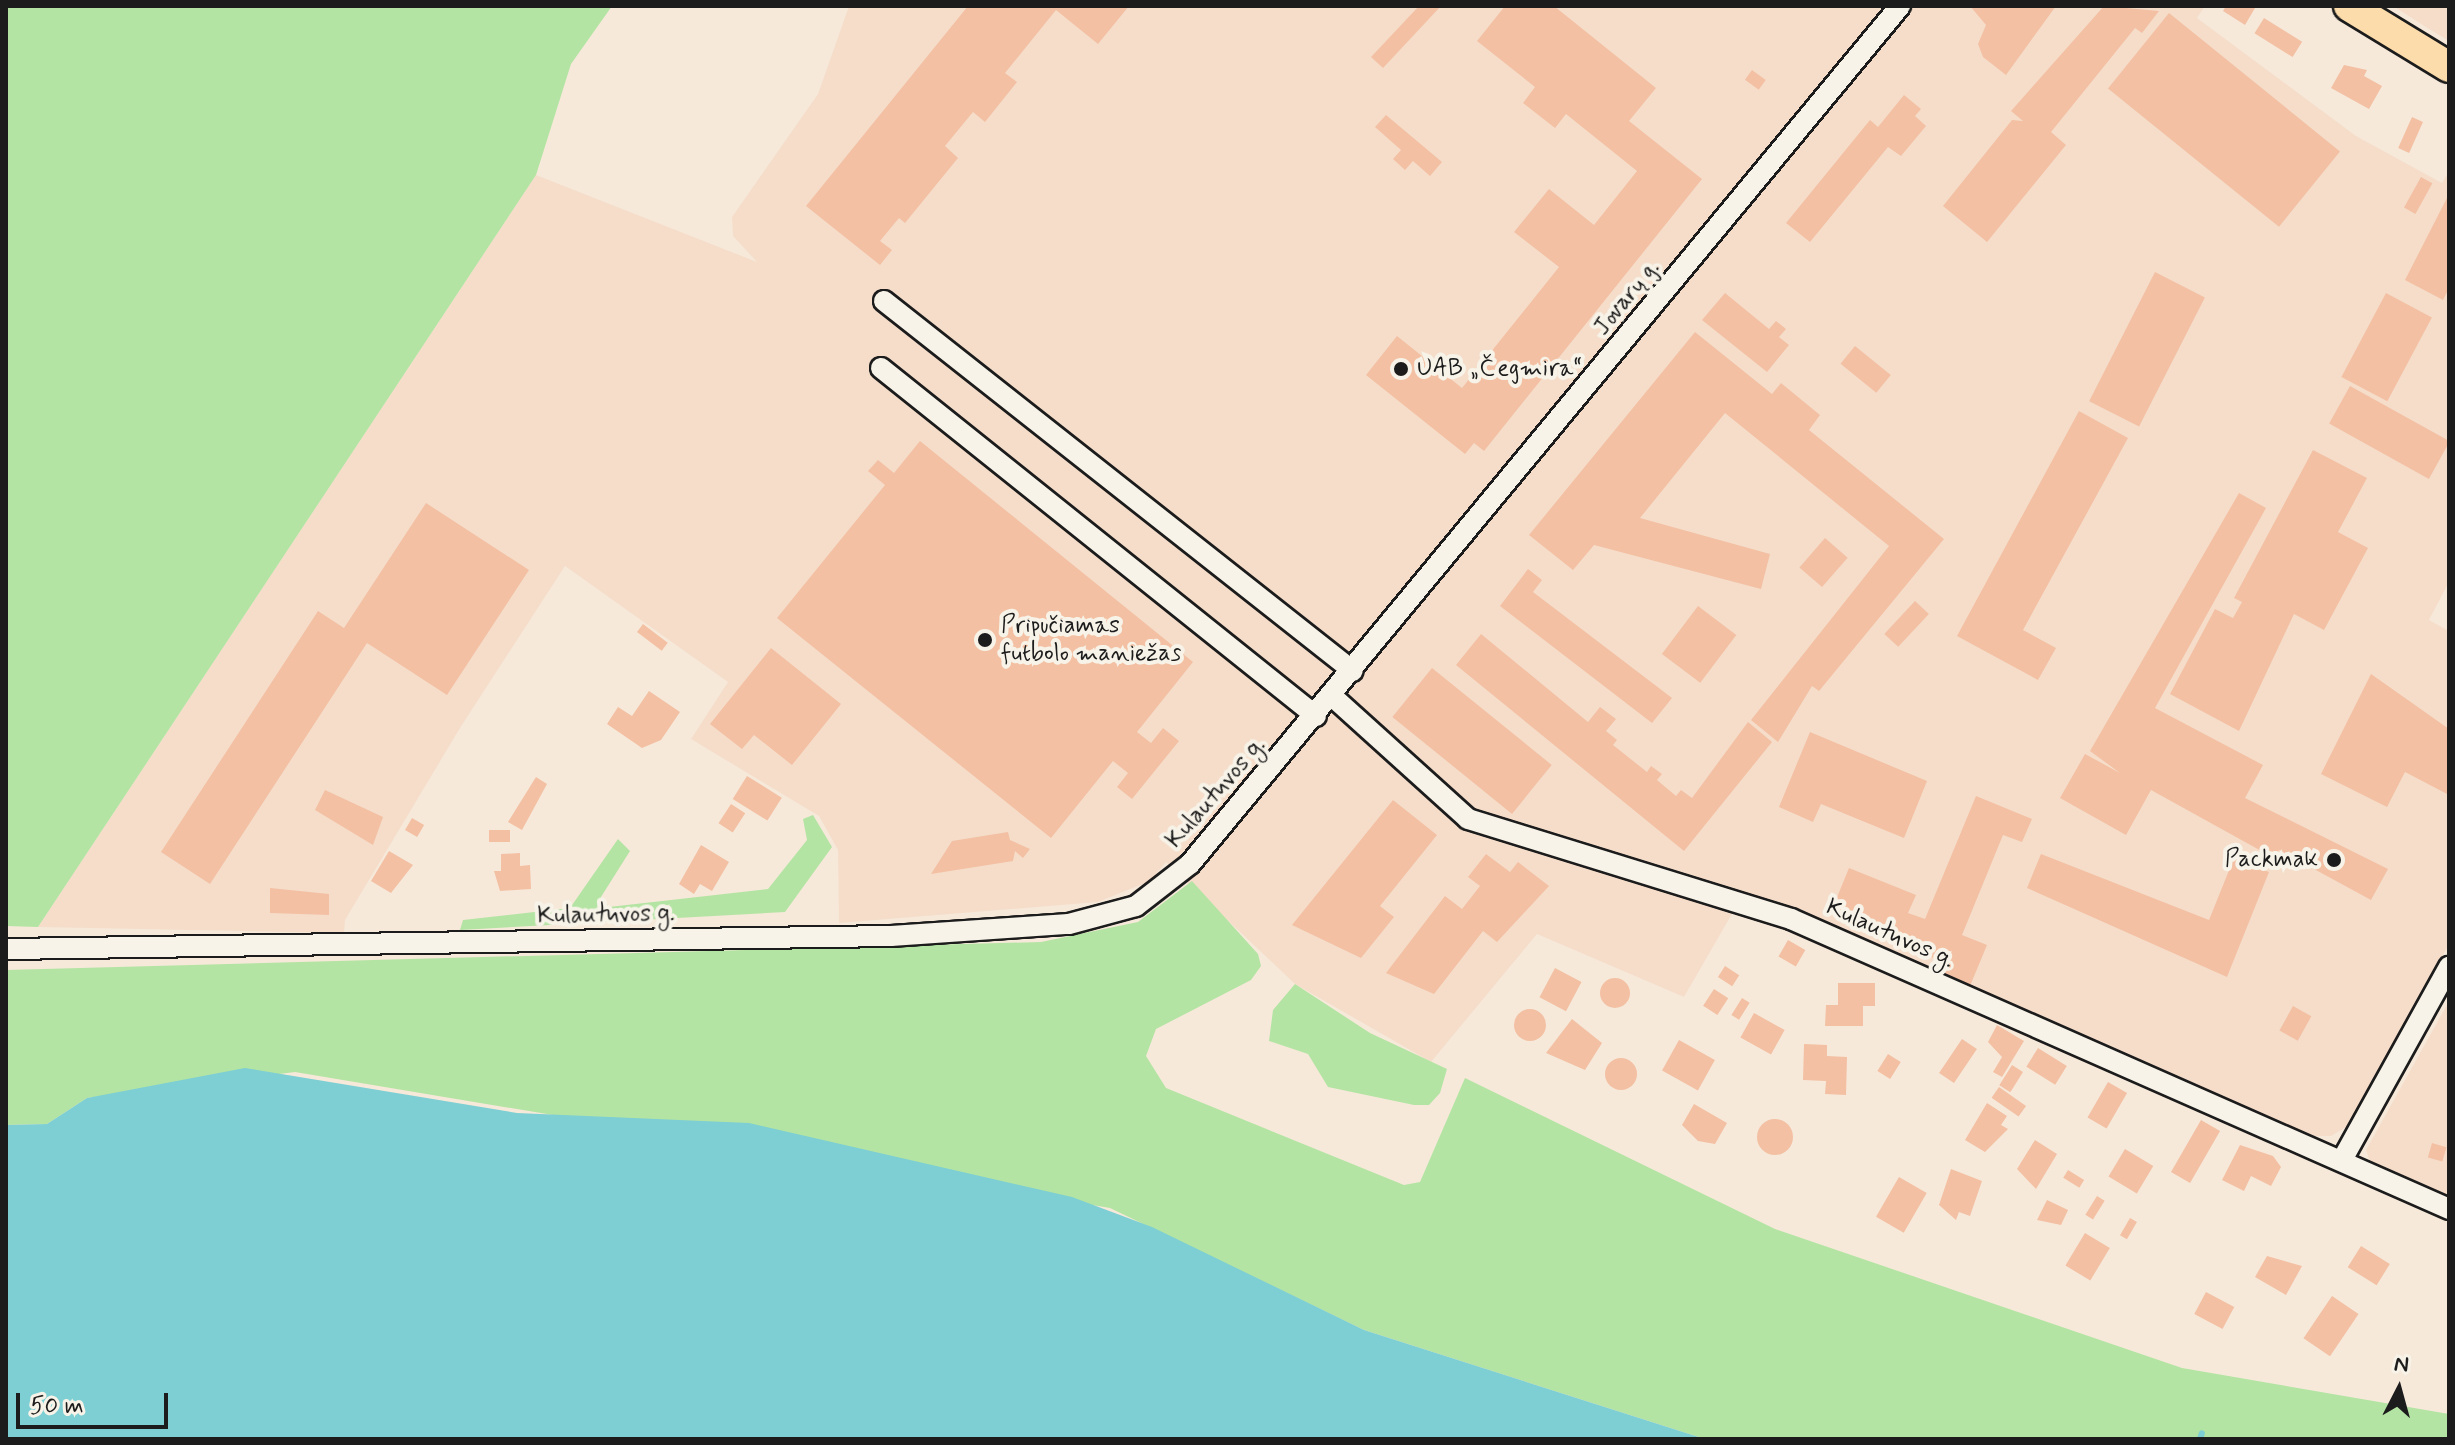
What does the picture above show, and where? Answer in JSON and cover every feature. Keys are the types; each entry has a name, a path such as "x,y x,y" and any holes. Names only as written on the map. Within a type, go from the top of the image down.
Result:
{"main road":[{"path":"2349,6 2449,67"}],"street":[{"name":"Jovarų g.","path":"1332,696 1900,6"},
{"path":"884,301 1353,671"},
{"path":"881,368 1316,716"},
{"name":"Kulautuvos g.","path":"6,949 766,940 1069,924 1136,906 1177,877 1332,696 1468,819 1791,919 2449,1209"},
{"path":"2342,1160 2449,967"}],"shaded area":[{"path":"849,6 2205,6 2197,18 2356,136 2442,183 2449,171 2449,582 2429,620 2449,631 2449,944 2353,1123 2331,1136 2308,1136 1744,893 1684,997 1537,934 1431,1062 1295,984 1166,862 1150,881 1098,902 839,923 838,850 819,816 691,739 728,682 565,566 460,728 345,920 344,933 38,927 536,175 757,262 733,236 732,217 818,94"},
{"path":"2393,6 2449,6 2449,41 2429,29"},
{"path":"2449,1001 2449,1199 2371,1165 2366,1150"}],"green space":[{"path":"6,6 612,6 571,64 536,175 38,927 6,926"},
{"path":"813,815 832,847 785,912 460,930 463,920 570,908 618,839 630,851 601,897 609,907 768,889 807,840 803,819"},
{"path":"1192,881 1258,954 1261,966 1251,980 1156,1029 1146,1056 1166,1088 1404,1185 1420,1182 1465,1078 1775,1229 2182,1368 2449,1414 2449,1439 1705,1439 1364,1330 1110,1208 295,1072 87,1098 47,1124 6,1125 6,970 1041,942 1138,922"},
{"path":"1295,984 1370,1033 1447,1069 1440,1093 1429,1105 1414,1105 1328,1087 1308,1054 1269,1041 1273,1010"}],"water":[{"path":"245,1068 517,1113 749,1123 1072,1197 1152,1227 1364,1330 1705,1439 6,1439 6,1125 47,1124 87,1098"}],"building":[{"path":"968,6 1129,6 1098,44 1056,10 1005,73 1017,82 985,122 973,112 945,146 958,158 905,223 899,218 880,241 892,250 880,265 806,206"},
{"path":"1419,6 1441,6 1383,68 1371,57"},
{"path":"1505,6 1554,6 1656,88 1629,121 1702,179 1484,451 1474,443 1465,454 1366,375 1397,336 1462,388 1559,267 1514,232 1549,189 1594,225 1637,171 1566,114 1555,128 1523,103 1535,87 1477,41"},
{"path":"1970,6 2056,6 2006,75 1983,57 1978,44 1986,25"},
{"path":"2104,6 2159,11 2142,33 2135,28 2051,132 2066,145 1987,242 1943,206 2012,120 2023,121 2011,111"},
{"path":"2226,6 2255,8 2245,25 2223,11"},
{"path":"2169,13 2340,151 2279,227 2108,88"},
{"path":"2264,18 2302,42 2293,57 2254,33"},
{"path":"2344,65 2367,70 2364,76 2382,86 2369,109 2331,88"},
{"path":"1752,70 1766,80 1759,90 1745,80"},
{"path":"1904,95 1921,109 1915,116 1926,126 1901,156 1888,147 1810,242 1786,223 1870,120 1878,127"},
{"path":"1386,115 1442,162 1430,176 1413,161 1405,170 1393,159 1401,150 1375,127"},
{"path":"2412,117 2423,122 2409,153 2398,148"},
{"path":"2421,177 2432,183 2415,214 2404,208"},
{"path":"2449,194 2449,288 2443,300 2405,280"},
{"path":"2155,272 2205,297 2139,427 2089,401"},
{"path":"1725,293 1769,329 1776,321 1786,329 1779,337 1789,345 1767,372 1702,320"},
{"path":"2386,293 2432,317 2387,401 2341,377"},
{"path":"1695,332 1772,394 1781,383 1820,415 1809,430 1944,539 1819,691 1812,686 1778,742 1751,720 1889,546 1725,413 1640,518 1770,554 1761,589 1594,545 1573,570 1529,535"},
{"path":"1855,346 1891,375 1876,393 1841,364"},
{"path":"2350,386 2449,441 2429,479 2329,424"},
{"path":"2079,411 2128,438 2023,630 2056,648 2038,680 1957,636"},
{"name":"Pripučiamas futbolo maniežas","path":"920,441 1193,662 1137,732 1151,743 1163,728 1179,741 1132,799 1117,787 1128,773 1113,761 1051,838 777,618 885,485 868,471 878,460 894,473"},
{"path":"2313,450 2367,478 2338,532 2368,548 2324,630 2294,614 2239,731 2170,694 2215,609 2233,618 2242,602 2234,598"},
{"path":"2239,493 2266,508 2155,708 2263,765 2245,798 2388,869 2371,900 2279,850 2274,858 2151,790 2126,835 2060,798 2085,754 2120,773 2090,751"},
{"path":"426,503 529,570 447,695 367,643 210,884 161,852 318,611 344,628"},
{"path":"1825,538 1848,558 1822,587 1799,567"},
{"path":"1528,569 1542,580 1533,592 1672,698 1652,723 1500,606"},
{"path":"1915,601 1929,614 1898,647 1884,634"},
{"path":"1698,606 1736,635 1700,683 1662,654"},
{"path":"643,624 668,643 662,651 637,632"},
{"path":"1481,634 1588,722 1600,707 1616,719 1606,731 1617,740 1613,745 1647,772 1651,766 1662,774 1657,780 1676,796 1681,790 1692,798 1748,722 1772,742 1684,851 1456,665"},
{"path":"771,648 841,704 792,765 754,735 742,749 710,724"},
{"path":"1432,668 1552,765 1512,814 1392,717"},
{"path":"2371,674 2449,729 2449,795 2405,772 2387,807 2321,774"},
{"path":"649,691 680,712 661,740 642,748 607,724 618,707 632,716"},
{"path":"1810,732 1927,781 1904,838 1821,804 1813,822 1779,807"},
{"path":"747,776 782,798 767,821 733,799"},
{"path":"536,777 547,784 522,830 508,822"},
{"path":"325,790 383,817 373,845 315,810"},
{"path":"1976,796 2032,819 2022,842 2003,835 1962,935 1987,945 1970,986 1941,974 1945,964 1833,907 1849,868 1916,895 1908,913 1925,919"},
{"path":"1393,800 1437,835 1380,906 1394,917 1361,958 1292,925"},
{"path":"731,804 745,813 733,833 718,823"},
{"path":"412,818 424,825 417,837 405,830"},
{"path":"489,830 510,830 510,842 489,842"},
{"path":"1008,832 1010,840 1030,849 1023,858 1015,851 1013,861 931,874 952,841"},
{"path":"701,845 729,862 712,891 700,884 694,894 679,884"},
{"path":"389,851 413,865 391,893 371,881"},
{"path":"520,853 520,866 530,865 531,889 500,891 494,871 501,871 501,854"},
{"path":"1486,854 1510,872 1518,862 1549,886 1497,942 1483,931 1434,994 1386,973 1445,896 1462,909 1480,886 1468,877"},
{"path":"2041,854 2209,920 2234,858 2269,872 2227,977 2027,888"},
{"path":"270,888 329,894 329,915 270,913"},
{"path":"1788,940 1805,950 1796,966 1778,956"},
{"path":"1725,966 1739,975 1732,986 1718,977"},
{"path":"1555,968 1581,982 1566,1011 1540,997"},
{"path":"1615,978 1626,982 1630,993 1626,1004 1615,1008 1604,1004 1600,993 1604,982"},
{"path":"1838,983 1875,983 1875,1006 1863,1006 1863,1026 1825,1026 1826,1005 1838,1005"},
{"path":"1714,989 1728,998 1717,1015 1703,1006"},
{"path":"1742,998 1750,1003 1739,1020 1731,1015"},
{"path":"2293,1006 2311,1016 2298,1041 2279,1030"},
{"path":"1530,1009 1541,1014 1546,1025 1541,1036 1530,1041 1519,1036 1514,1025 1519,1014"},
{"path":"1754,1013 1785,1030 1771,1054 1740,1037"},
{"path":"1572,1019 1602,1043 1585,1070 1546,1053"},
{"path":"1997,1025 2024,1041 2002,1077 1993,1072 2002,1057 1988,1042"},
{"path":"1962,1039 1977,1049 1954,1083 1939,1073"},
{"path":"1679,1040 1715,1060 1698,1090 1662,1071"},
{"path":"1804,1044 1827,1045 1827,1056 1847,1057 1846,1095 1825,1094 1826,1081 1803,1080"},
{"path":"2038,1048 2067,1066 2055,1085 2026,1067"},
{"path":"1888,1054 1901,1062 1890,1079 1877,1071"},
{"path":"1621,1058 1633,1062 1637,1074 1633,1086 1621,1090 1609,1086 1605,1074 1609,1062"},
{"path":"2012,1065 2023,1072 2010,1092 1999,1085"},
{"path":"2108,1082 2127,1093 2107,1129 2088,1118"},
{"path":"1999,1087 2026,1106 2019,1117 1992,1098"},
{"path":"1987,1103 2007,1116 2001,1125 2008,1129 1985,1152 1965,1140"},
{"path":"1694,1104 1727,1123 1715,1144 1698,1141 1682,1125"},
{"path":"1775,1119 1788,1124 1793,1137 1788,1150 1775,1155 1762,1150 1757,1137 1762,1124"},
{"path":"2201,1120 2220,1131 2190,1183 2171,1172"},
{"path":"2035,1140 2057,1154 2036,1189 2017,1169"},
{"path":"2432,1143 2446,1147 2442,1162 2428,1157"},
{"path":"2240,1145 2273,1156 2281,1167 2271,1186 2251,1176 2244,1191 2222,1180"},
{"path":"2125,1149 2153,1166 2137,1193 2109,1176"},
{"path":"1951,1169 1982,1181 1970,1216 1959,1212 1956,1220 1939,1205"},
{"path":"2068,1170 2084,1180 2079,1188 2063,1178"},
{"path":"1899,1177 1927,1193 1904,1233 1876,1217"},
{"path":"2097,1196 2105,1201 2093,1219 2085,1215"},
{"path":"2047,1200 2068,1210 2061,1225 2037,1220"},
{"path":"2130,1218 2137,1222 2127,1239 2120,1235"},
{"path":"2085,1233 2110,1248 2090,1281 2065,1266"},
{"path":"2361,1246 2390,1264 2377,1285 2348,1267"},
{"path":"2267,1256 2302,1266 2286,1295 2255,1277"},
{"path":"2206,1292 2234,1307 2223,1329 2194,1314"},
{"path":"2332,1296 2359,1314 2330,1356 2303,1338"}],"waterway":[{"path":"2200,1439 2202,1433"}],"place":[{"name":"UAB „Čegmira“","path":"1401,369"},
{"name":"Pripučiamas futbolo maniežas","path":"985,640"},
{"name":"Packmak","path":"2334,860"}]}
